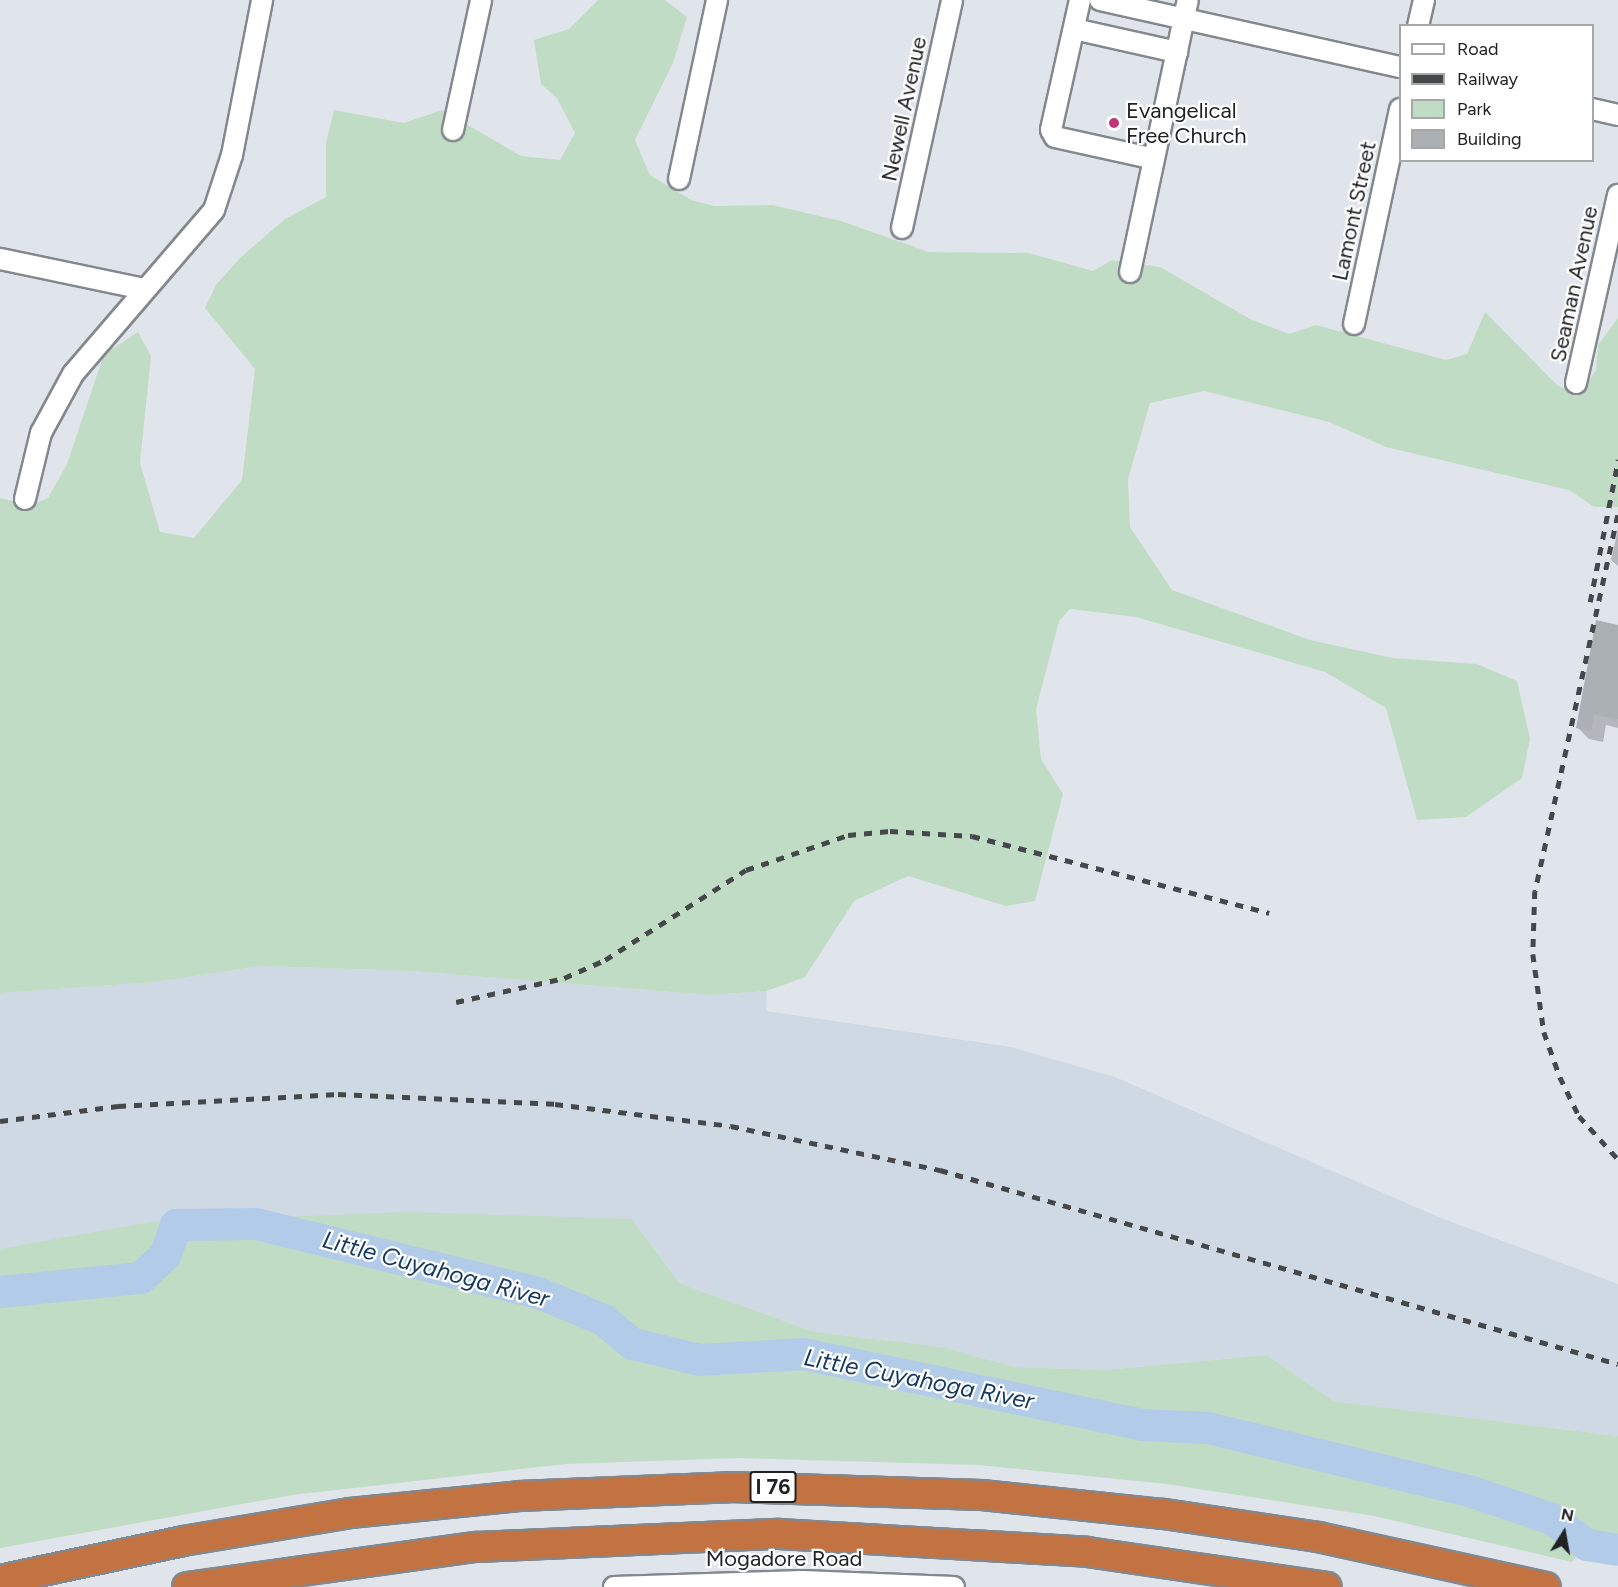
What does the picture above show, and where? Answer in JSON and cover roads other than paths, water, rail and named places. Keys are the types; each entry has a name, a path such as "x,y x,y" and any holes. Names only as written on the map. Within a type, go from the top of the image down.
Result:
{"highway":[{"name":"I 76","path":"0,1581 183,1540 350,1513 530,1496 741,1487 982,1495 1164,1514 1318,1537 1546,1587"},
{"name":"I 76","path":"194,1586 477,1547 779,1534 1076,1551 1326,1587"}],"street":[{"path":"25,500 41,433 58,399 99,338 143,288 190,244 214,210 232,154 262,0"},
{"path":"453,130 481,0"},
{"path":"679,179 717,0"},
{"name":"Newell Avenue","path":"902,228 952,0"},
{"path":"1080,0 1052,119 1055,137 1154,159"},
{"path":"1100,0 1186,9 1399,66"},
{"path":"1418,24 1424,0"},
{"path":"1130,272 1186,9"},
{"path":"1074,29 1177,52"},
{"path":"1594,109 1618,115"},
{"name":"Lamont Street","path":"1354,324 1399,118"},
{"name":"Seaman Avenue","path":"1576,383 1618,195"},
{"path":"0,259 143,288"},
{"name":"Mogadore Road","path":"614,1587 782,1581 954,1587"}],"waterway":[{"name":"Little Cuyahoga River","path":"0,1292 141,1278 165,1256 176,1225 256,1224 536,1292 604,1320 633,1344 700,1360 803,1354 1143,1425 1208,1428 1472,1492 1552,1519 1587,1545 1618,1550"}],"railway":[{"path":"1590,602 1618,460"},
{"path":"1618,515 1535,891 1533,954 1544,1032 1560,1077 1579,1116 1618,1159"},
{"path":"456,1002 564,978 605,960 746,870 848,835 890,831 972,836 1269,913"},
{"path":"0,1121 118,1106 338,1094 555,1104 731,1126 940,1170 1618,1364"}],"place":[{"name":"Evangelical Free Church","path":"1114,123"}]}
